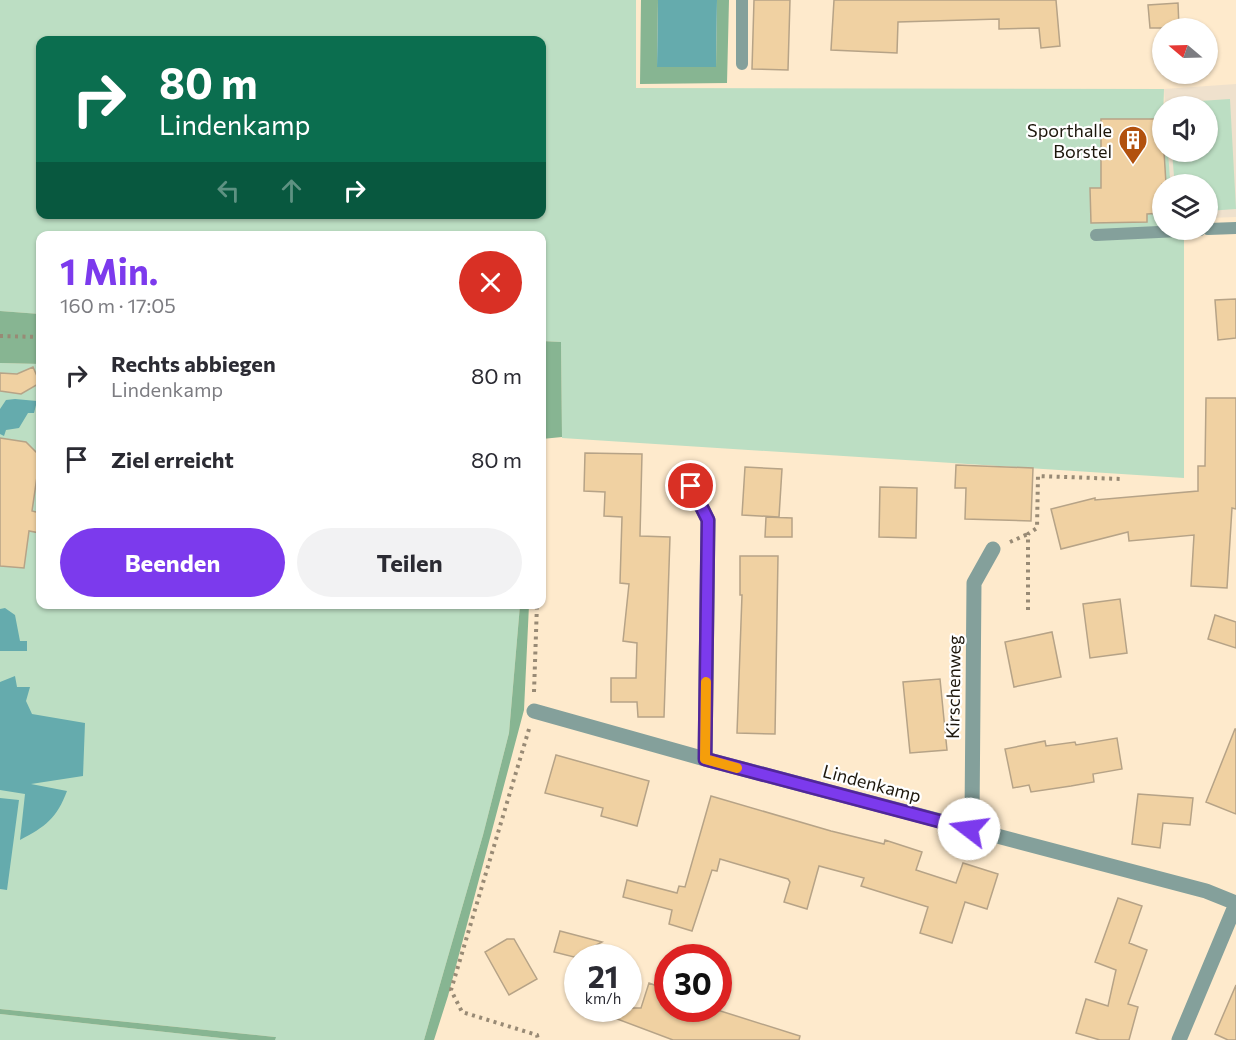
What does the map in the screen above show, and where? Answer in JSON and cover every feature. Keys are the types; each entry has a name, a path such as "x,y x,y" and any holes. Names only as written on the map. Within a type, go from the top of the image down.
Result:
{"street":[{"path":"691,486 708,520 705,759"},
{"name":"Kirschenweg","path":"969,829 972,818 974,584 993,549"},
{"name":"Lindenkamp","path":"534,711 705,759 1206,891 1236,903"},
{"path":"1179,1040 1236,903"}],"lane":[{"path":"742,0 742,64"},
{"path":"1218,229 1236,228"},
{"path":"1096,235 1152,232"}],"path":[{"path":"0,336 36,337"},
{"path":"1028,610 1028,534 1037,528 1038,476 1121,479"},
{"path":"537,609 534,711 451,990 462,1012 537,1035 538,1040"}],"shaded area":[{"path":"1236,84 1236,217 1218,218 1218,174 1170,174 1169,162 1218,162 1218,96 1164,96 1164,89"}],"green space":[{"path":"0,0 636,0 636,88 1164,89 1164,96 1152,96 1152,162 1169,162 1170,174 1152,174 1152,240 1184,240 1184,478 562,438 561,342 546,341 546,231 36,231 36,314 0,311"},
{"path":"641,0 658,0 657,66 716,67 717,0 729,0 727,83 640,84"},
{"path":"1230,99 1236,209 1218,210 1218,174 1174,174 1173,162 1218,162 1218,100"},
{"path":"0,311 36,314 36,364 0,363"},
{"path":"546,341 561,342 562,437 546,439"},
{"path":"0,363 36,364 36,609 520,609 509,733 483,835 424,1040 275,1040 275,1037 0,1009"},
{"path":"520,609 529,609 524,710 448,996 434,1040 424,1040 483,835 509,733"},
{"path":"0,1009 276,1037 275,1040 239,1040 0,1014"},
{"path":"0,1014 239,1040 0,1040"}],"water":[{"path":"658,0 717,0 716,67 657,67"},
{"path":"6,400 36,401 36,405 34,413 28,413 19,428 6,430 4,436 0,434 0,409"},
{"path":"5,608 15,615 20,641 27,641 27,651 0,651 0,609"},
{"path":"15,676 17,687 30,687 26,701 32,714 85,723 83,776 31,784 67,791 59,808 49,821 20,840 25,794 0,790 0,682"},
{"path":"0,798 19,800 7,890 0,889"}],"building":[{"path":"754,0 790,0 788,70 752,69"},
{"path":"834,0 1056,0 1060,46 1041,48 1039,28 999,29 999,19 898,22 897,53 831,50"},
{"path":"1178,3 1179,18 1152,18 1152,28 1150,28 1148,5"},
{"name":"Sporthalle Borstel","path":"1101,119 1152,119 1152,162 1165,162 1165,174 1152,174 1152,214 1147,214 1147,222 1091,223 1090,188 1101,188"},
{"path":"1236,299 1236,338 1218,340 1215,300"},
{"path":"33,367 36,374 36,385 21,394 0,391 0,373 17,374"},
{"path":"1206,398 1236,398 1236,509 1232,508 1227,588 1191,586 1194,535 1129,541 1128,532 1061,549 1051,509 1095,498 1095,500 1198,491 1198,466 1205,466"},
{"path":"0,438 26,442 36,452 36,484 32,511 36,512 36,532 29,531 24,568 0,566"},
{"path":"585,453 642,454 640,536 670,537 664,717 638,717 637,702 611,702 611,678 636,678 637,643 623,641 629,584 620,583 622,517 604,516 605,492 584,491"},
{"path":"956,465 1033,468 1031,521 965,519 966,488 955,488"},
{"path":"745,467 782,469 779,517 742,515"},
{"path":"880,487 917,488 916,538 879,537"},
{"path":"766,517 792,518 792,537 765,537"},
{"path":"740,556 778,556 775,734 737,733 742,595 740,595"},
{"path":"1120,599 1127,653 1090,658 1083,604"},
{"path":"1215,615 1236,622 1236,648 1208,639"},
{"path":"1052,632 1061,677 1014,687 1005,642"},
{"path":"940,679 947,750 910,753 903,682"},
{"path":"1236,729 1236,814 1206,802"},
{"path":"1117,738 1122,769 1093,774 1094,782 1031,792 1029,785 1013,788 1005,749 1045,741 1046,746 1075,742 1076,745"},
{"path":"556,755 649,781 637,826 601,816 603,808 545,793"},
{"path":"1138,794 1193,798 1190,825 1163,823 1160,848 1132,844"},
{"path":"711,796 831,831 884,844 885,840 922,852 916,870 956,883 963,863 998,874 987,909 965,902 952,943 920,933 928,907 861,886 864,878 819,866 807,909 784,902 790,882 788,879 720,859 717,871 712,870 692,931 669,924 672,910 623,897 627,880 677,893 679,886 685,887"},
{"path":"1118,898 1142,906 1129,943 1147,950 1128,1004 1138,1007 1129,1040 1100,1040 1076,1033 1086,999 1108,1006 1116,970 1095,962"},
{"path":"560,931 602,942 598,944 564,944 564,954 554,952"},
{"path":"507,939 514,939 537,979 509,995 485,952"},
{"path":"649,983 654,985 654,1022 732,1022 732,1015 800,1036 799,1040 673,1040 625,1022 642,1022 642,1005"},
{"path":"1236,985 1236,1040 1228,1040 1215,1034"}],"slow traffic":[{"path":"706,682 705,759 737,768"}],"place":[{"name":"Sporthalle Borstel","path":"1133,166"}],"route":[{"path":"691,486 708,520 705,759 969,829"}]}
